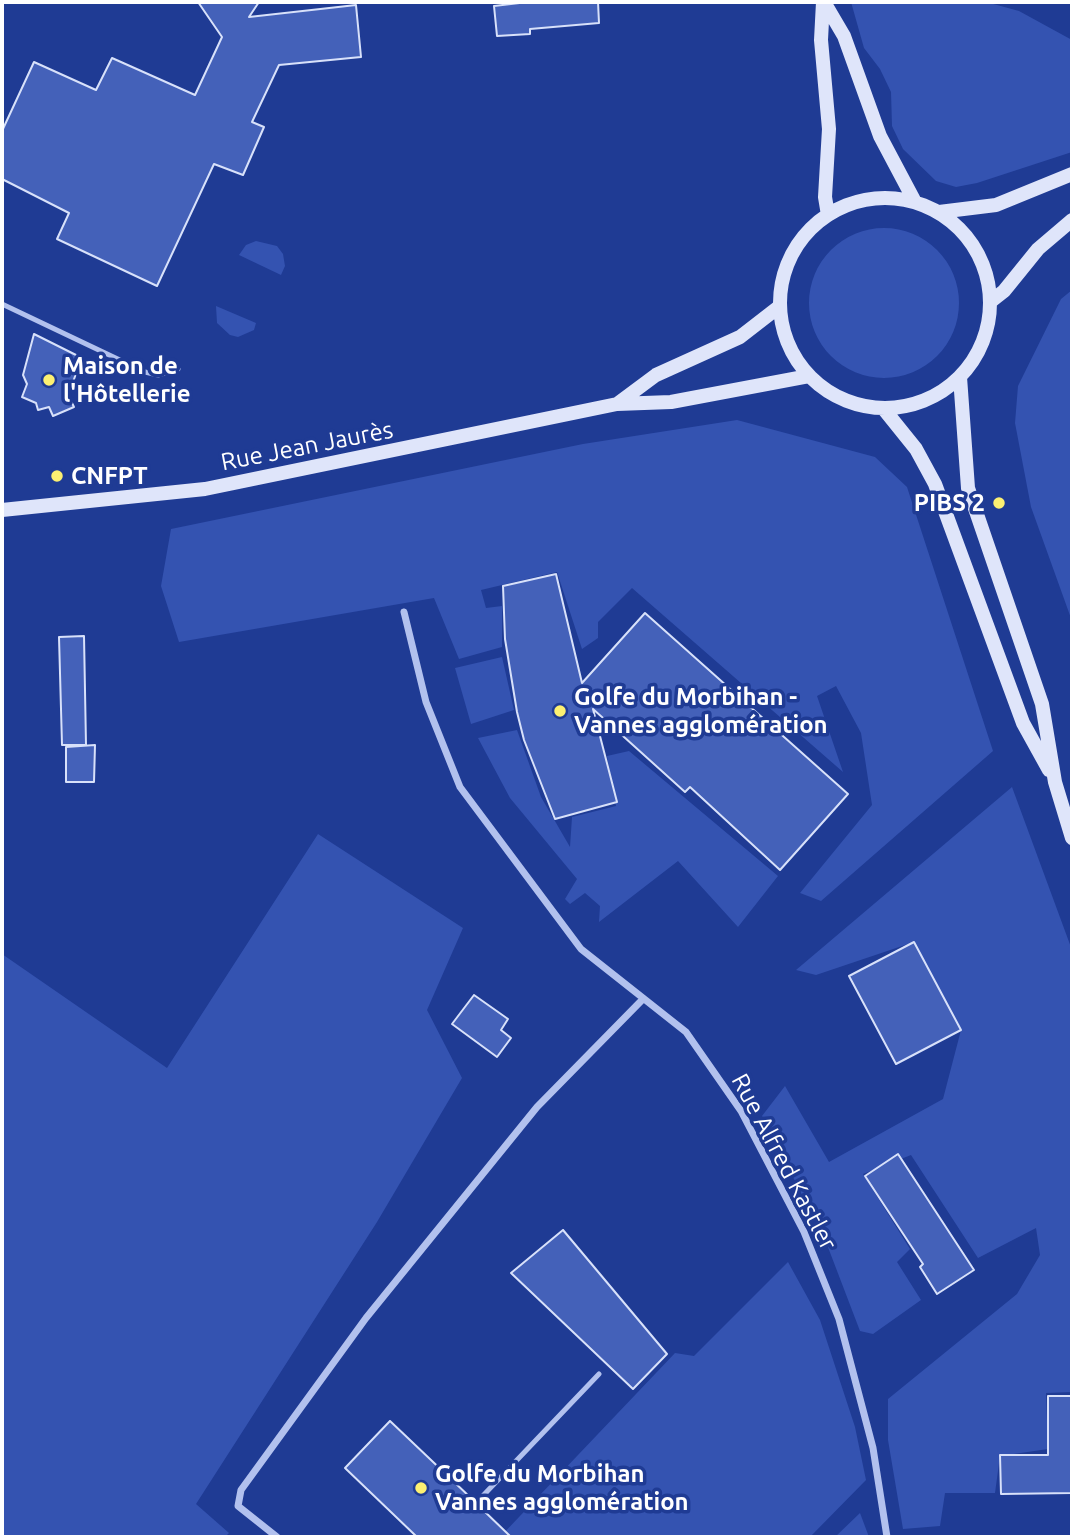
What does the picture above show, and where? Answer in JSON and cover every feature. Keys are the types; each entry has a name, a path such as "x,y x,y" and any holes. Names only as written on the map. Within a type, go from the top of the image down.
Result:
{"main road":[{"path":"823,2 844,36 880,136 915,202"},
{"path":"823,2 821,40 829,129 825,197 828,215"},
{"path":"939,212 996,205 1072,174"},
{"path":"870,198 915,202 939,212 960,229 976,250 986,275 990,302 982,343 960,377 937,394 911,405 883,408 856,404 831,393 809,376 794,355 784,331 780,306 785,270 802,239 828,215 848,204 870,198"},
{"path":"990,302 1004,292 1038,249 1072,220"},
{"name":"Rue Jean Jaurès","path":"617,404 656,375 740,337 780,306"},
{"name":"Rue Jean Jaurès","path":"2,510 205,489 617,404 671,402 809,376"},
{"path":"960,377 968,488 1042,704 1055,782 1072,838"},
{"path":"883,408 916,449 935,484 1023,723 1055,782"}],"street":[{"name":"Rue Alfred Kastler","path":"404,612 426,702 460,788 581,949 686,1032 741,1111 804,1232 835,1308 873,1448 887,1537"},
{"path":"277,1537 239,1506 241,1490 366,1318 537,1107 643,999"}],"lane":[{"path":"2,304 145,372 158,375 178,369"},
{"path":"476,1503 599,1374"}],"shaded area":[{"path":"851,2 986,2 1019,11 1072,40 1072,152 977,183 956,187 936,181 903,149 892,126 891,92 880,69 864,48"},
{"path":"884,228 913,234 937,250 953,274 959,303 953,332 937,356 913,372 884,378 855,372 831,356 815,332 809,303 815,274 831,250 855,234"},
{"path":"256,241 277,246 283,254 285,266 281,275 239,255 246,245"},
{"path":"1072,290 1072,621 1031,507 1015,423 1018,386 1061,299"},
{"path":"216,306 256,323 254,330 238,337 230,335 217,323"},
{"path":"737,420 875,457 907,487 993,751 821,901 800,893 872,805 861,733 836,686 817,696 843,772 632,588 598,622 598,638 582,649 557,572 481,590 486,608 502,606 502,647 459,659 434,598 179,642 161,586 171,529 583,444"},
{"path":"502,657 514,710 471,724 455,668"},
{"path":"517,730 541,797 570,847 572,817 616,806 607,756 629,751 778,876 738,927 678,861 599,922 600,906 585,893 570,904 565,899 577,879 510,798 478,738"},
{"path":"1012,787 1072,950 1072,1392 1046,1393 1048,1449 1000,1456 995,1493 945,1493 940,1526 903,1529 888,1440 888,1399 1017,1294 1040,1255 1036,1228 978,1258 911,1155 863,1174 910,1249 897,1262 921,1300 873,1334 860,1331 826,1242 762,1116 785,1086 829,1162 943,1099 961,1030 914,942 816,975 796,970"},
{"path":"318,834 463,928 427,1010 462,1078 377,1222 196,1504 229,1533 225,1537 2,1537 2,954 167,1068"},
{"path":"788,1262 820,1320 855,1427 866,1480 810,1537 500,1537 675,1353 694,1356"},
{"path":"860,1513 869,1537 835,1537"}],"building":[{"path":"198,2 259,2 249,17 356,5 361,57 279,65 252,122 264,127 243,175 214,164 157,286 57,239 69,213 2,179 2,131 34,62 96,90 112,58 195,95 222,37"},
{"path":"528,2 598,2 599,23 530,29 530,34 497,36 494,6"},
{"name":"Maison de l'Hôtellerie","path":"34,334 82,358 68,395 74,407 53,416 49,407 38,410 36,403 22,397 27,384 23,375"},
{"path":"556,574 582,683 645,613 848,794 780,870 690,787 685,792 593,709 617,802 555,819 524,740 517,712 505,639 503,586"},
{"path":"84,636 86,745 62,745 59,637"},
{"path":"95,745 94,782 66,782 66,747"},
{"path":"914,942 961,1030 896,1064 849,976"},
{"path":"474,995 508,1019 501,1030 511,1038 497,1057 452,1024"},
{"path":"898,1154 974,1270 937,1294 920,1267 923,1264 865,1176"},
{"path":"563,1230 667,1354 633,1389 511,1273"},
{"path":"1048,1396 1072,1396 1072,1493 1001,1494 1000,1455 1048,1455"},
{"path":"390,1421 472,1499 472,1506 480,1507 511,1537 417,1537 345,1468"}],"place":[{"name":"Maison de l'Hôtellerie","path":"49,380"},
{"name":"CNFPT","path":"57,476"},
{"name":"PIBS 2","path":"999,503"},
{"name":"Golfe du Morbihan - Vannes agglomération","path":"560,711"},
{"name":"Golfe du Morbihan Vannes agglomération","path":"421,1488"}]}
